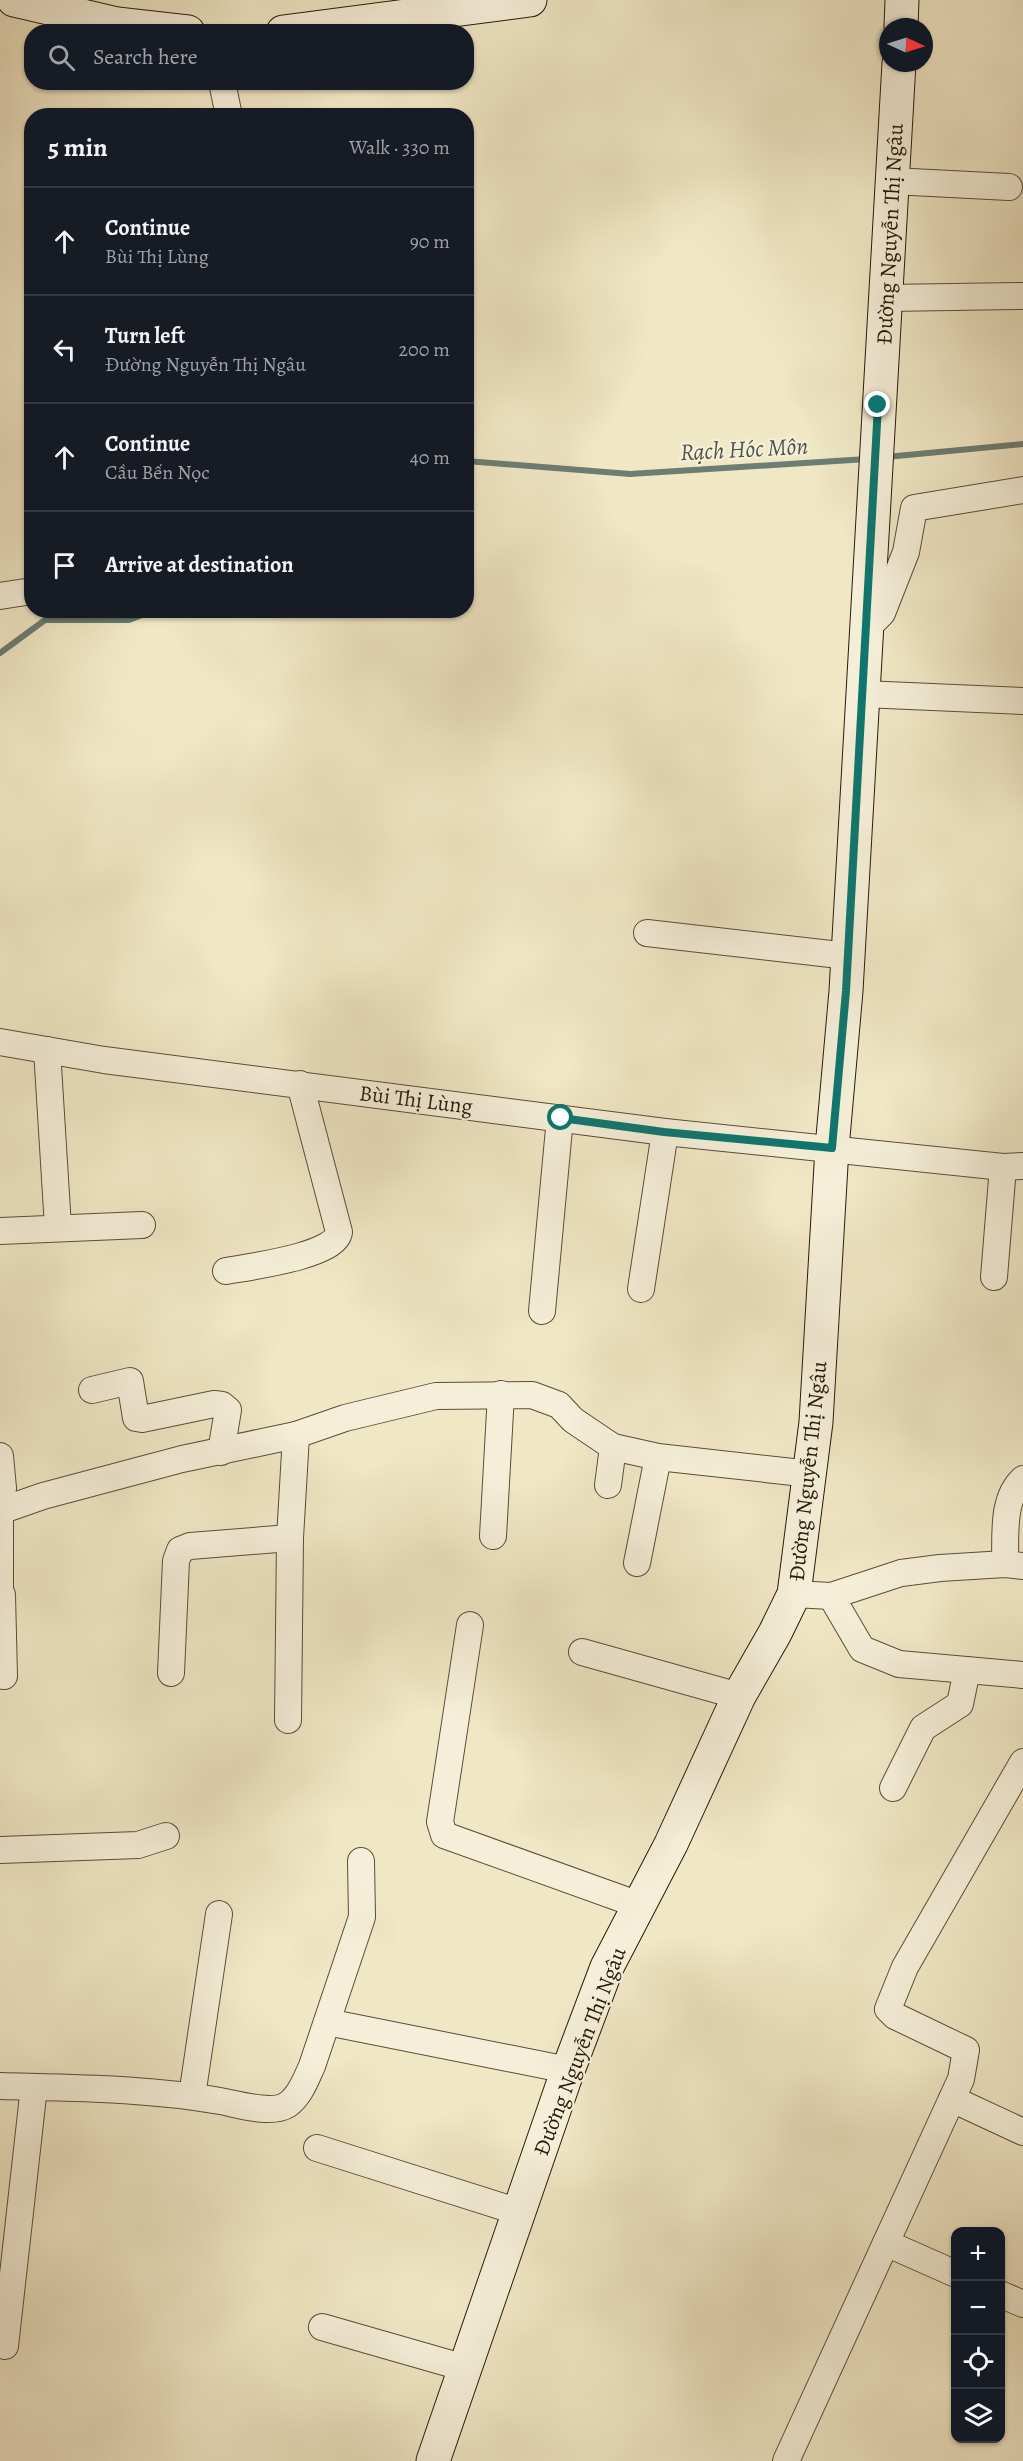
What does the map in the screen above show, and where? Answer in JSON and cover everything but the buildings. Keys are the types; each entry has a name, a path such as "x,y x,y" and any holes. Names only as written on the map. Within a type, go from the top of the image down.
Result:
{"main road":[{"path":"14,0 117,24"},
{"path":"337,24 472,4 530,0"},
{"path":"901,18 902,0"},
{"name":"Đường Nguyễn Thị Ngâu","path":"433,2461 568,2070 607,1967 671,1844 739,1696 794,1594 811,1474 832,1148 848,956 871,516 898,72"}],"street":[{"path":"224,90 228,108"},
{"path":"892,181 1009,187"},
{"path":"886,298 1023,296"},
{"path":"865,630 882,613 906,552 914,508 1023,490"},
{"path":"0,596 24,592"},
{"path":"863,694 1023,701"},
{"path":"646,933 848,956"},
{"name":"Bùi Thị Lùng","path":"0,1042 664,1132 1013,1166"},
{"path":"47,1050 58,1227"},
{"path":"226,1271 304,1255 331,1245 338,1239 339,1232 300,1084"},
{"path":"542,1311 561,1118"},
{"path":"641,1289 664,1132"},
{"path":"993,1277 1013,1166"},
{"path":"0,1231 142,1225"},
{"path":"92,1390 130,1381 136,1418 142,1419 214,1404 222,1406 228,1410 220,1452"},
{"path":"493,1536 501,1394"},
{"path":"0,1512 67,1490 296,1435 345,1418 436,1396 532,1395 559,1405 573,1420 613,1447 658,1457 811,1474"},
{"path":"288,1720 290,1538 296,1435"},
{"path":"608,1485 613,1447"},
{"path":"0,1456 3,1488 0,1512 3,1676"},
{"path":"637,1563 658,1457"},
{"path":"794,1594 831,1596 901,1573 940,1568 1014,1565 1008,1507 1015,1487 1023,1479"},
{"path":"171,1673 176,1561 180,1550 190,1546 290,1538"},
{"path":"831,1596 862,1648 899,1664 1023,1675"},
{"path":"470,1625 440,1822 444,1835 639,1905"},
{"path":"582,1652 739,1696"},
{"path":"893,1788 923,1728 960,1704 967,1670"},
{"path":"790,2460 961,2079 966,2050 952,2041 932,2036 895,2016 888,2009 905,1967 1023,1762"},
{"path":"0,1850 138,1845 166,1836"},
{"path":"0,2086 120,2090 192,2096 271,2108 287,2105 302,2088 362,1917 361,1862"},
{"path":"192,2096 219,1914"},
{"path":"327,2022 568,2070"},
{"path":"6,2346 34,2087"},
{"path":"952,2099 1023,2132"},
{"path":"317,2148 519,2212"},
{"path":"886,2243 951,2272"},
{"path":"1005,2296 1023,2304"},
{"path":"322,2327 465,2368"}],"waterway":[{"name":"Rạch Hóc Môn","path":"886,457 1023,444"},
{"name":"Rạch Hóc Môn","path":"474,462 630,474 867,459"},
{"name":"Rạch Hóc Môn","path":"0,653 45,620 129,620 134,618"}],"route":[{"path":"561,1118 664,1132 832,1148 846,991 878,405"}]}
